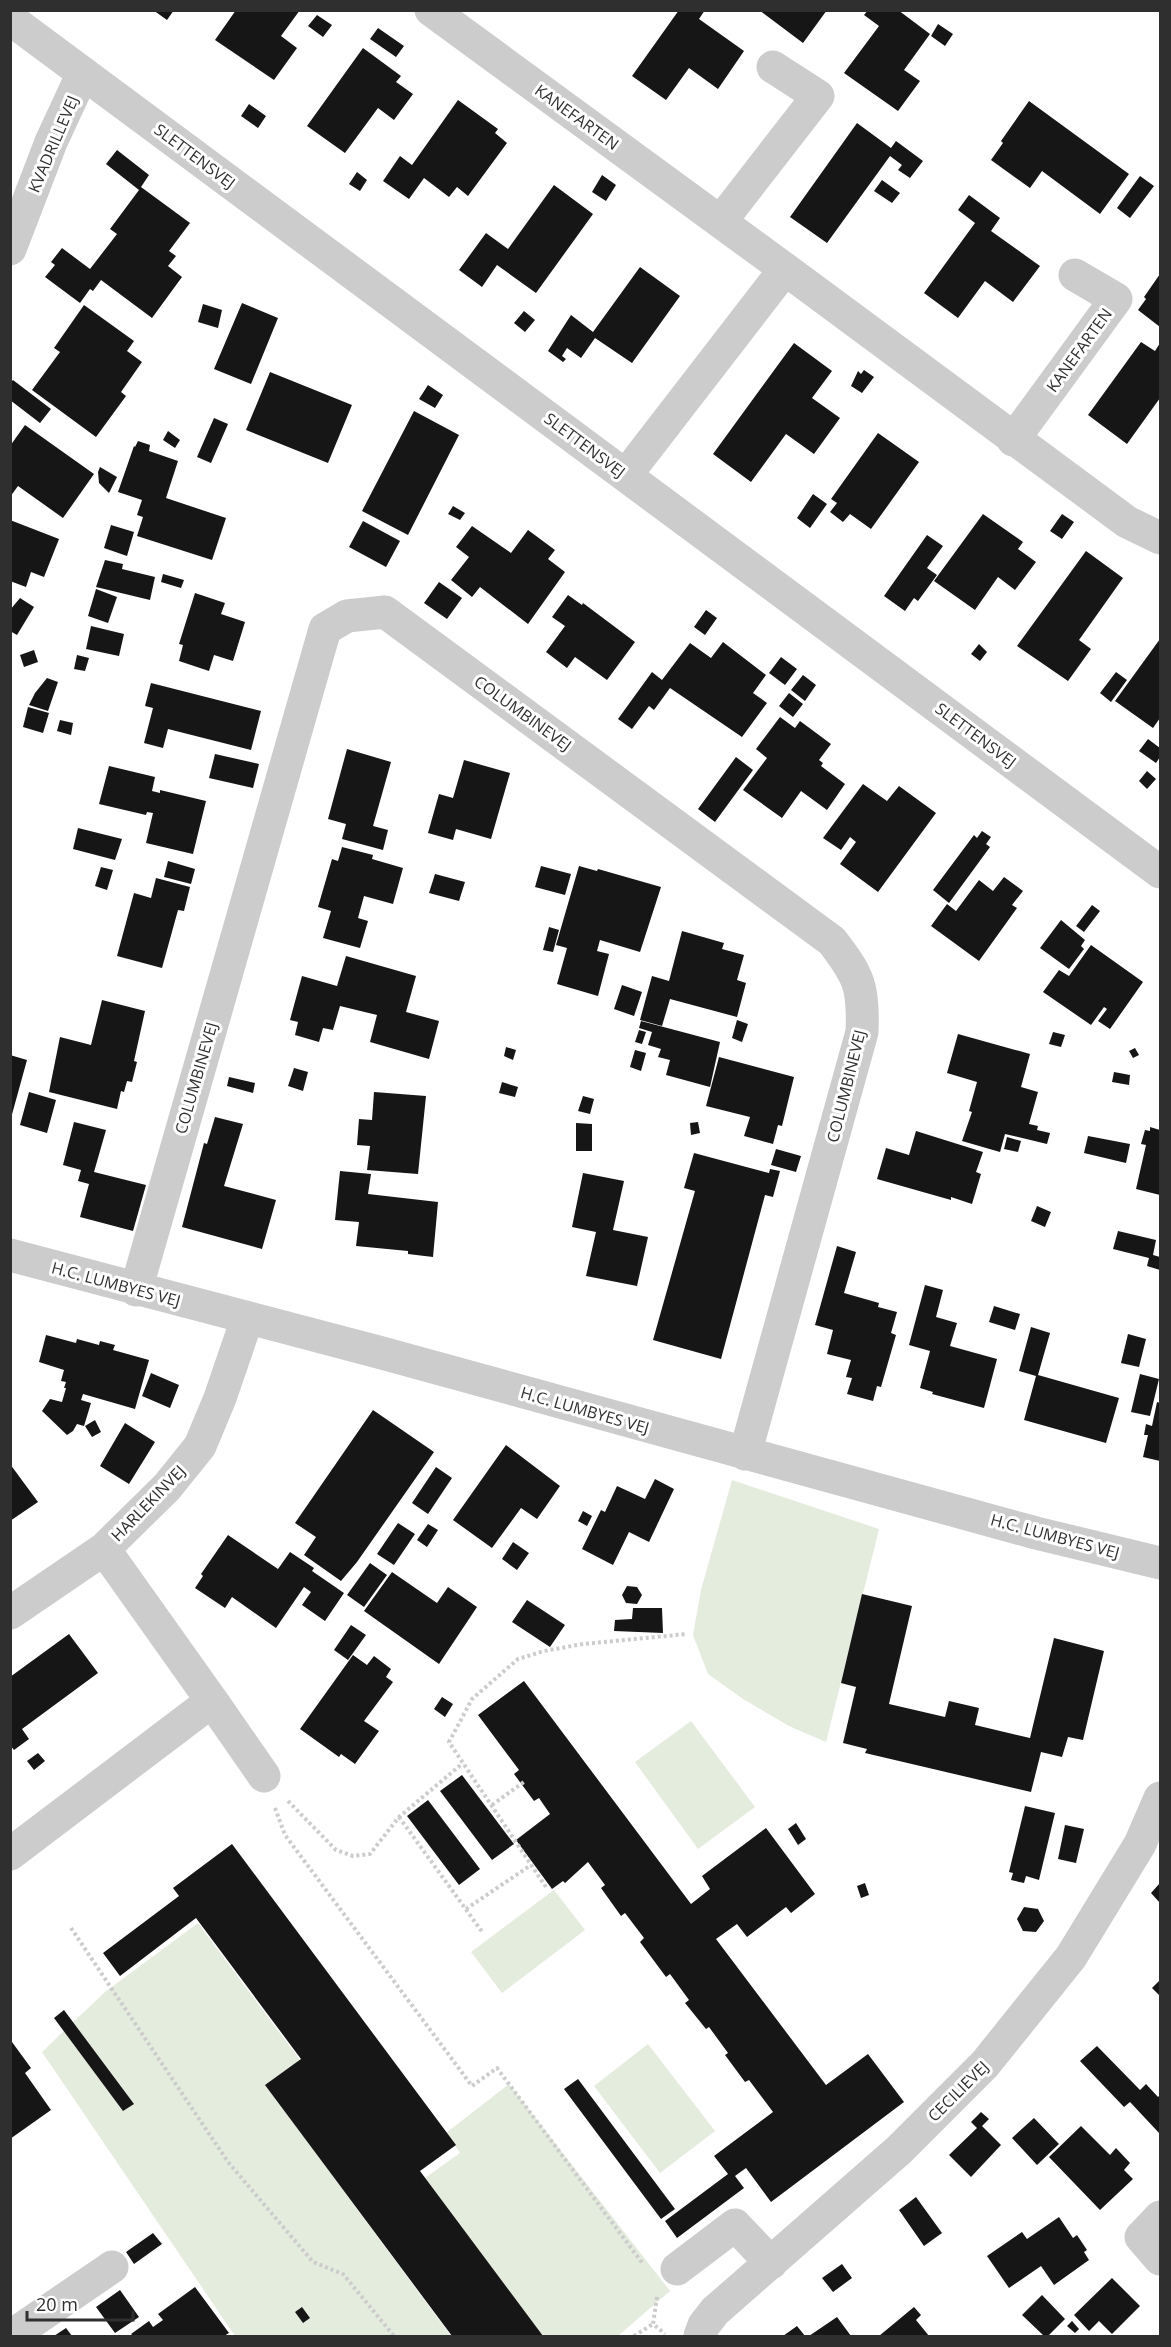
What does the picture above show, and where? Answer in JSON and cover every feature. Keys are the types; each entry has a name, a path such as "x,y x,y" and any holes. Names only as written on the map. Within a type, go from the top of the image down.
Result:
{"street":[{"name":"KANEFARTEN","path":"433,11 721,221 1013,440 1127,522 1161,538"},
{"name":"SLETTENSVEJ","path":"10,18 1161,872"},
{"path":"721,221 818,96 773,67"},
{"name":"KVADRILLEVEJ","path":"10,249 51,142 84,73"},
{"path":"626,475 785,269"},
{"name":"KANEFARTEN","path":"1013,440 1116,299 1075,275"},
{"name":"COLUMBINEVEJ","path":"136,1290 325,629 347,616 385,612 832,941 853,968 863,1000 862,1032 745,1454"},
{"name":"H.C. LUMBYES VEJ","path":"10,1255 1035,1533 1161,1563"},
{"name":"HARLEKINVEJ","path":"248,1318 220,1398 200,1446 168,1487 104,1549 264,1776"},
{"path":"10,1613 104,1549"},
{"path":"10,1854 212,1701"},
{"name":"CECILIEVEJ","path":"700,2337 704,2325 715,2311 899,2150 986,2064 1071,1957 1140,1844 1161,1798"},
{"path":"1161,2217 1141,2237 1161,2259"},
{"path":"677,2269 735,2225 771,2263"},
{"path":"11,2337 112,2267"}],"path":[{"path":"546,1887 449,1742 472,1699 518,1659 543,1651 583,1644 687,1634"},
{"path":"264,1776 336,1850 353,1856 370,1854 399,1817 463,1763"},
{"path":"264,1776 285,1835 472,2086 497,2068 644,2266"},
{"path":"492,1805 524,1782"},
{"path":"399,1817 483,1933"},
{"path":"466,1909 531,1865"},
{"path":"71,1928 228,2162 313,2262 344,2274 394,2337"},
{"path":"634,2337 653,2324 657,2295"},
{"path":"653,2324 667,2337"}],"green space":[{"path":"732,1480 879,1529 826,1742 789,1726 743,1699 708,1674 693,1635 701,1590"},
{"path":"691,1721 755,1807 698,1849 635,1762"},
{"path":"554,1890 585,1930 502,1993 471,1952"},
{"path":"198,1923 303,2064 269,2090 451,2336 235,2336 42,2052 105,1992"},
{"path":"648,2044 715,2131 660,2173 594,2086"},
{"path":"509,2084 670,2291 618,2336 542,2336 425,2178 460,2153 446,2133"}],"building":[{"path":"153,10 174,10 167,20"},
{"path":"236,10 300,10 281,36 297,48 274,80 215,40"},
{"path":"679,10 705,10 699,19 744,51 718,89 689,68 666,100 632,76"},
{"path":"759,10 827,10 803,43"},
{"path":"868,10 898,10 930,34 904,70 920,81 898,111 844,73 879,26 864,15"},
{"path":"317,15 332,25 323,37 308,26"},
{"path":"938,24 953,34 945,46 931,36"},
{"path":"378,28 404,46 396,57 370,39"},
{"path":"363,48 401,76 396,82 413,94 394,120 378,108 345,153 307,126"},
{"path":"458,100 498,129 495,133 507,143 468,196 457,187 449,197 424,178 409,199 383,181 400,156 412,165"},
{"path":"1029,101 1129,174 1100,214 1042,171 1030,188 991,160 1003,143 1001,141"},
{"path":"249,104 266,116 258,128 241,116"},
{"path":"857,123 891,148 896,141 923,161 910,178 898,170 902,165 890,156 827,243 790,217"},
{"path":"117,150 149,175 141,187 190,223 169,251 176,256 168,266 182,277 152,318 101,280 93,291 90,289 80,303 45,277 55,265 51,262 62,248 90,269 117,234 110,229 139,190 106,164"},
{"path":"357,172 367,180 360,191 349,184"},
{"path":"602,175 616,185 606,201 592,192"},
{"path":"1140,176 1154,186 1130,218 1117,208"},
{"path":"882,180 900,193 892,203 874,191"},
{"path":"554,185 593,214 536,293 497,265 482,287 459,270 486,233 508,249"},
{"path":"969,195 1000,218 991,231 1040,266 1013,302 985,281 958,318 924,293 975,223 958,210"},
{"path":"640,267 680,296 632,363 595,338 581,358 567,348 562,356 566,359 563,362 548,351 571,315 593,332"},
{"path":"1160,274 1160,327 1138,310"},
{"path":"242,303 278,318 251,384 214,369"},
{"path":"203,304 222,310 218,328 198,322"},
{"path":"84,305 134,341 127,351 142,362 121,392 126,396 96,437 32,390 60,352 54,348"},
{"path":"524,311 535,320 525,332 514,323"},
{"path":"1141,342 1155,351 1160,343 1160,398 1127,444 1088,415"},
{"path":"794,343 832,371 812,398 840,418 814,454 786,434 751,482 713,454"},
{"path":"864,370 874,377 862,393 851,386 858,371 861,374"},
{"path":"270,372 352,405 328,463 246,430"},
{"path":"13,380 51,409 40,423 10,400 10,383"},
{"path":"428,385 443,395 435,408 419,399"},
{"path":"414,411 459,435 408,535 362,511"},
{"path":"214,418 228,424 211,463 197,457"},
{"path":"25,425 94,474 63,518 18,486 10,497 10,446"},
{"path":"168,431 180,440 175,448 163,440"},
{"path":"878,433 919,462 871,529 850,514 843,522 830,512 837,503 831,499"},
{"path":"138,441 150,445 149,451 178,461 166,498 226,518 212,560 137,536 143,517 137,515 142,500 118,492 134,446"},
{"path":"100,467 117,477 109,493 99,483"},
{"path":"813,494 827,504 810,528 797,518"},
{"path":"453,506 465,513 460,520 448,514"},
{"path":"983,514 1023,542 1018,549 1036,562 1015,590 998,577 975,610 934,581"},
{"path":"1062,514 1074,522 1062,539 1050,531"},
{"path":"10,520 59,539 44,577 31,572 26,587 10,581"},
{"path":"363,521 400,541 386,567 349,547"},
{"path":"111,525 134,532 127,556 104,548"},
{"path":"472,526 511,553 528,530 555,550 548,559 565,572 528,624 480,587 472,597 451,580 469,557 456,547"},
{"path":"927,535 943,546 927,568 937,575 918,601 914,598 905,611 884,596"},
{"path":"1086,551 1123,578 1079,640 1091,649 1068,681 1017,646"},
{"path":"105,560 123,564 122,569 155,577 150,600 96,587"},
{"path":"163,574 184,580 181,588 161,582"},
{"path":"439,582 462,598 447,619 424,603"},
{"path":"96,589 117,597 108,623 88,616"},
{"path":"195,593 225,603 221,614 245,622 233,661 214,655 209,671 179,661 183,645 179,644"},
{"path":"568,595 582,605 583,603 635,642 607,680 575,657 567,668 546,652 565,626 552,617"},
{"path":"20,598 34,607 17,635 10,631 10,610"},
{"path":"706,610 717,618 705,635 694,627"},
{"path":"91,626 124,634 119,656 86,649"},
{"path":"1160,639 1160,718 1153,728 1115,701"},
{"path":"723,642 766,675 753,693 767,703 742,737 670,688 654,710 649,706 632,729 618,719 652,672 662,680 690,643 711,658"},
{"path":"979,644 987,652 980,661 971,654"},
{"path":"34,650 38,662 24,667 20,655"},
{"path":"77,655 89,658 85,671 74,669"},
{"path":"781,657 797,669 785,685 769,673"},
{"path":"1116,672 1127,680 1111,702 1100,693"},
{"path":"803,675 816,685 805,701 791,690"},
{"path":"47,678 58,682 48,711 29,705"},
{"path":"151,683 261,711 251,750 168,729 163,748 144,743 153,708 145,706"},
{"path":"789,693 803,704 793,717 779,706"},
{"path":"28,707 49,713 43,733 23,727"},
{"path":"780,717 795,728 800,721 831,744 819,760 823,763 821,766 845,784 827,810 801,791 782,818 743,790 767,758 756,749"},
{"path":"60,720 73,723 71,735 57,731"},
{"path":"1148,739 1160,748 1160,757 1156,763 1139,751"},
{"path":"347,749 391,762 373,826 388,830 383,850 342,839 346,824 328,819"},
{"path":"215,754 259,764 253,788 209,778"},
{"path":"736,757 753,770 715,822 698,809"},
{"path":"464,760 510,773 491,839 456,829 453,840 428,833 439,794 453,798"},
{"path":"109,766 155,777 152,791 160,793 160,790 206,801 193,854 146,843 153,813 147,812 146,815 99,804"},
{"path":"1147,771 1156,779 1147,789 1139,781"},
{"path":"863,784 887,801 899,786 936,813 878,892 840,864 856,842 850,837 841,850 823,838"},
{"path":"78,828 122,839 115,860 73,849"},
{"path":"982,831 991,837 986,844 990,847 949,903 933,890 974,835 977,838"},
{"path":"342,847 373,855 372,859 403,868 393,904 364,896 358,918 368,921 360,948 323,938 331,911 318,907 332,859 338,861"},
{"path":"168,861 195,869 191,884 164,877"},
{"path":"541,866 571,874 565,895 535,887"},
{"path":"579,866 597,871 598,869 661,887 640,952 600,940 597,951 609,954 598,996 557,984 567,948 556,945"},
{"path":"101,867 113,870 107,890 95,886"},
{"path":"435,874 465,882 459,901 429,893"},
{"path":"1004,877 1023,891 1012,905 1017,908 979,961 931,926 947,904 956,911 979,880 993,891"},
{"path":"156,878 190,887 184,911 178,910 162,968 117,956 134,893 151,898"},
{"path":"1092,905 1100,911 1084,932 1076,926"},
{"path":"1061,920 1085,940 1081,946 1084,949 1069,969 1040,948"},
{"path":"549,927 559,930 553,952 543,950"},
{"path":"682,931 724,943 722,949 744,955 737,980 746,983 737,1017 670,999 662,1026 640,1020 652,976 669,981"},
{"path":"1091,945 1143,982 1110,1029 1098,1021 1107,1009 1104,1007 1091,1025 1043,992 1059,970 1069,976"},
{"path":"346,956 416,976 406,1012 439,1021 429,1059 370,1042 377,1015 340,1006 333,1030 323,1028 319,1042 295,1035 298,1022 290,1020 302,976 337,986"},
{"path":"622,985 642,992 634,1016 614,1009"},
{"path":"102,1000 145,1011 134,1061 137,1062 132,1082 127,1081 124,1092 121,1091 117,1109 49,1092 60,1037 91,1045"},
{"path":"737,1020 748,1024 742,1042 732,1038"},
{"path":"641,1021 720,1042 710,1087 666,1075 670,1060 658,1057 661,1049 648,1045 652,1032 639,1028"},
{"path":"639,1030 646,1032 642,1044 635,1042"},
{"path":"1053,1032 1065,1035 1061,1047 1049,1044"},
{"path":"958,1034 1030,1054 1021,1087 1038,1092 1029,1124 1038,1126 1037,1130 1050,1133 1047,1144 1005,1134 1000,1152 962,1141 972,1112 969,1111 977,1082 947,1073"},
{"path":"506,1047 516,1050 513,1060 504,1056"},
{"path":"1135,1048 1139,1055 1133,1058 1129,1051"},
{"path":"635,1050 646,1053 641,1071 630,1067"},
{"path":"10,1055 27,1060 11,1118 10,1118"},
{"path":"719,1057 794,1077 782,1126 778,1125 773,1144 744,1136 750,1117 706,1106"},
{"path":"294,1068 308,1072 303,1091 288,1086"},
{"path":"1114,1072 1130,1075 1129,1085 1112,1082"},
{"path":"229,1077 255,1083 253,1093 227,1086"},
{"path":"502,1082 518,1087 515,1097 499,1093"},
{"path":"29,1092 56,1100 47,1133 20,1125"},
{"path":"374,1092 426,1096 418,1174 367,1170 370,1146 357,1145 359,1119 372,1120"},
{"path":"583,1096 594,1099 590,1114 578,1111"},
{"path":"215,1117 243,1124 224,1186 276,1200 262,1249 182,1227 204,1143 207,1144"},
{"path":"74,1122 106,1130 94,1172 146,1185 133,1231 80,1217 89,1184 78,1181 81,1170 63,1165"},
{"path":"698,1122 700,1133 691,1135 690,1123"},
{"path":"576,1123 592,1124 592,1151 576,1151"},
{"path":"1150,1127 1160,1130 1160,1195 1136,1189 1146,1145 1141,1144 1145,1130 1150,1131"},
{"path":"916,1131 983,1152 976,1172 981,1174 972,1204 877,1179 886,1148 909,1155"},
{"path":"1088,1136 1130,1144 1126,1163 1084,1153"},
{"path":"1007,1137 1021,1141 1018,1152 1004,1149"},
{"path":"776,1149 801,1156 796,1172 771,1165"},
{"path":"694,1153 769,1173 770,1169 780,1171 773,1197 765,1195 721,1359 653,1340 695,1191 684,1188"},
{"path":"340,1171 371,1174 368,1194 438,1202 433,1257 408,1254 408,1251 356,1246 359,1222 335,1220"},
{"path":"583,1173 624,1181 613,1230 648,1237 637,1286 586,1276 596,1232 572,1227"},
{"path":"1037,1206 1051,1212 1045,1227 1031,1221"},
{"path":"1118,1231 1156,1240 1153,1255 1160,1257 1160,1270 1147,1266 1149,1258 1113,1249"},
{"path":"837,1246 856,1252 844,1293 879,1303 878,1307 897,1312 891,1333 896,1335 881,1387 877,1386 873,1401 847,1394 852,1378 846,1377 851,1360 827,1354 833,1330 815,1325"},
{"path":"925,1285 943,1290 936,1317 957,1323 950,1346 997,1359 984,1408 932,1394 933,1392 920,1388 930,1351 909,1345"},
{"path":"994,1306 1020,1314 1015,1330 989,1322"},
{"path":"1031,1327 1050,1333 1038,1375 1119,1398 1106,1443 1024,1420 1036,1376 1019,1371"},
{"path":"1128,1334 1146,1339 1139,1367 1121,1363"},
{"path":"46,1335 76,1343 77,1339 99,1345 100,1341 115,1345 113,1350 149,1360 135,1409 83,1394 81,1400 91,1403 84,1426 77,1424 67,1435 42,1411 50,1399 62,1402 66,1388 64,1388 66,1382 61,1381 64,1370 39,1362"},
{"path":"151,1373 179,1385 170,1408 142,1396"},
{"path":"1140,1374 1159,1379 1150,1416 1131,1412"},
{"path":"1157,1402 1160,1403 1160,1461 1143,1457 1148,1435 1144,1435 1146,1424 1152,1426"},
{"path":"373,1410 434,1452 357,1562 341,1581 304,1555 316,1537 295,1523"},
{"path":"95,1420 101,1432 92,1437 85,1426"},
{"path":"125,1423 155,1442 129,1484 100,1466"},
{"path":"506,1445 560,1486 537,1519 521,1508 492,1548 453,1520"},
{"path":"10,1464 38,1502 10,1521"},
{"path":"436,1467 452,1478 428,1514 412,1503"},
{"path":"655,1479 674,1489 649,1542 629,1532 613,1565 582,1549 601,1510 605,1512 617,1486 645,1499"},
{"path":"583,1511 592,1516 587,1526 578,1521"},
{"path":"398,1523 415,1534 394,1565 377,1554"},
{"path":"428,1524 438,1530 427,1547 417,1540"},
{"path":"228,1535 278,1569 290,1552 314,1568 312,1571 344,1593 325,1621 302,1605 311,1592 304,1587 276,1628 232,1597 225,1608 195,1588 203,1576 201,1574"},
{"path":"513,1542 529,1553 517,1570 502,1559"},
{"path":"370,1563 387,1575 364,1607 347,1595"},
{"path":"392,1572 437,1603 448,1587 477,1607 439,1664 364,1611"},
{"path":"627,1586 637,1587 642,1595 637,1604 626,1603 622,1595"},
{"path":"862,1594 912,1606 889,1704 945,1717 949,1701 979,1708 975,1725 1030,1738 1054,1638 1104,1651 1083,1740 1068,1737 1062,1757 1041,1752 1031,1792 865,1753 867,1749 843,1743 856,1687 841,1683"},
{"path":"527,1600 565,1625 550,1647 512,1622"},
{"path":"633,1608 662,1608 663,1633 614,1631 615,1620 632,1619"},
{"path":"351,1625 366,1635 348,1660 334,1650"},
{"path":"69,1634 98,1673 22,1729 29,1739 14,1750 10,1745 10,1677"},
{"path":"353,1655 367,1665 374,1656 391,1669 386,1677 393,1682 364,1721 379,1731 355,1764 341,1754 339,1757 300,1729"},
{"path":"524,1681 691,1904 710,1889 702,1876 766,1828 815,1894 791,1913 786,1907 747,1937 737,1924 716,1939 826,2085 868,2054 904,2102 771,2202 746,2168 735,2176 744,2188 677,2238 665,2221 728,2174 714,2156 773,2112 749,2080 745,2082 725,2055 728,2053 709,2027 706,2029 685,2003 689,2000 670,1974 666,1977 640,1942 644,1938 625,1913 621,1916 601,1888 605,1885 588,1862 565,1883 563,1881 552,1889 516,1840 550,1814 539,1798 534,1801 514,1774 519,1770 478,1715"},
{"path":"442,1697 453,1704 445,1717 434,1709"},
{"path":"38,1753 45,1761 34,1770 27,1761"},
{"path":"462,1775 514,1844 492,1860 440,1791"},
{"path":"428,1800 480,1869 459,1885 407,1816"},
{"path":"1025,1806 1055,1813 1039,1880 1026,1876 1024,1883 1011,1880 1013,1873 1009,1872"},
{"path":"796,1823 806,1839 798,1845 788,1829"},
{"path":"1065,1825 1084,1829 1076,1863 1058,1859"},
{"path":"232,1844 456,2145 420,2171 543,2336 452,2336 265,2085 301,2059 196,1918 120,1976 103,1953 179,1896 173,1888"},
{"path":"865,1883 869,1895 861,1898 857,1886"},
{"path":"1160,1883 1160,1903 1151,1893"},
{"path":"1024,1907 1038,1909 1044,1921 1036,1932 1023,1931 1017,1919"},
{"path":"1160,1980 1160,1996 1152,1988"},
{"path":"64,2010 134,2104 123,2111 54,2018"},
{"path":"12,2042 31,2068 25,2073 51,2110 10,2139"},
{"path":"1097,2046 1140,2090 1146,2084 1158,2097 1160,2095 1160,2134 1130,2102 1124,2107 1080,2061"},
{"path":"578,2079 675,2209 661,2219 564,2089"},
{"path":"981,2112 989,2119 982,2126 1001,2145 971,2177 949,2155 977,2128 971,2122"},
{"path":"1034,2118 1059,2144 1037,2165 1012,2138"},
{"path":"1081,2126 1110,2155 1116,2148 1130,2163 1124,2170 1133,2179 1100,2210 1049,2157"},
{"path":"916,2197 942,2233 924,2246 899,2210"},
{"path":"1059,2217 1073,2238 1077,2235 1087,2250 1084,2252 1089,2260 1054,2285 1041,2266 1009,2288 987,2256 1022,2232 1027,2239"},
{"path":"153,2233 162,2244 134,2264 126,2252"},
{"path":"842,2264 852,2278 833,2292 822,2278"},
{"path":"1112,2278 1140,2306 1112,2334 1099,2321 1089,2331 1074,2315"},
{"path":"195,2287 229,2333 224,2336 133,2336 131,2334 149,2321 153,2327 163,2320 158,2314"},
{"path":"120,2290 139,2317 115,2333 96,2307"},
{"path":"1042,2295 1065,2319 1048,2336 1044,2336 1022,2315"},
{"path":"302,2307 310,2318 303,2323 295,2312"},
{"path":"914,2307 921,2315 916,2320 929,2336 879,2336"},
{"path":"837,2317 851,2336 809,2336"},
{"path":"1072,2321 1079,2329 1075,2333 1067,2326"},
{"path":"797,2326 805,2336 783,2336"},
{"path":"66,2328 72,2336 54,2336"}]}
